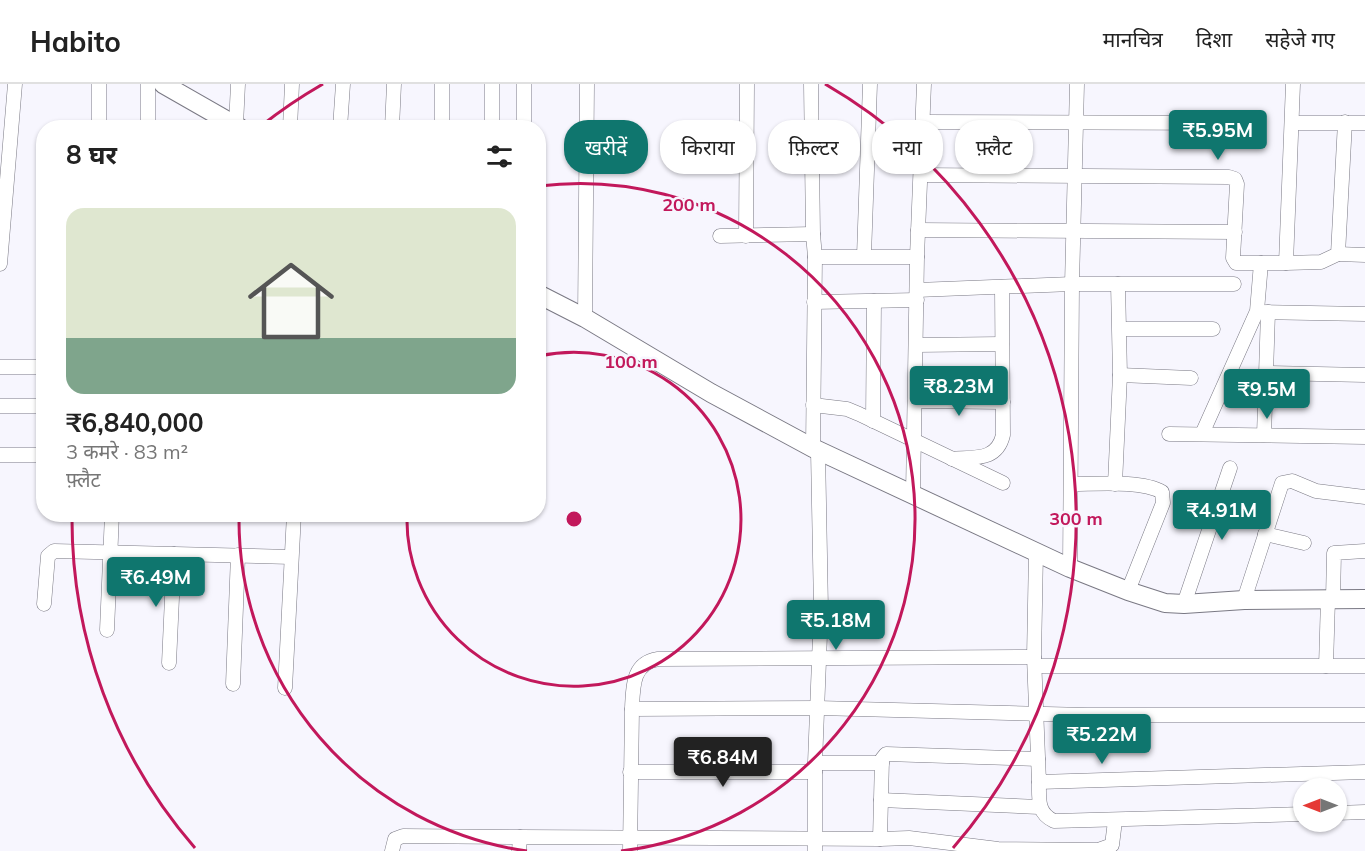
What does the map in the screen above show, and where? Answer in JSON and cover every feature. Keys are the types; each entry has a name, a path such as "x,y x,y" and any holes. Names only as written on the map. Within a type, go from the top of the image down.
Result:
{"street":[{"path":"0,264 6,126 15,84"},
{"path":"99,84 99,120"},
{"path":"148,84 148,120"},
{"path":"238,84 238,120"},
{"path":"290,120 292,84"},
{"path":"341,120 343,84"},
{"path":"392,120 394,84"},
{"path":"442,84 442,120"},
{"path":"492,84 492,120"},
{"path":"524,84 524,120"},
{"path":"585,318 586,84"},
{"path":"746,236 747,84"},
{"path":"811,84 815,256 813,405 820,659 815,767 816,851"},
{"path":"864,256 870,84"},
{"path":"923,120 924,84"},
{"path":"1070,568 1073,484 1072,230 1077,84"},
{"path":"1286,263 1293,84"},
{"path":"170,85 228,120"},
{"path":"943,122 1242,123"},
{"path":"1338,254 1345,122"},
{"path":"1293,123 1365,123"},
{"path":"913,493 917,257 921,175 1229,177 1235,179 1237,184 1233,258 1236,263 1321,262 1338,254 1365,255"},
{"path":"918,230 1235,232"},
{"path":"720,236 813,234"},
{"path":"815,256 917,257"},
{"path":"1262,263 1266,373 1264,435"},
{"path":"814,302 874,301 1002,287 1072,284 1234,284"},
{"path":"1115,484 1121,329 1118,284"},
{"path":"952,459 994,454 1000,447 1003,435 1002,287"},
{"path":"546,298 585,318 711,393 815,450 913,493 1070,568 1128,591 1166,603 1184,604 1244,600 1365,599"},
{"path":"873,421 874,301"},
{"path":"1262,312 1365,314"},
{"path":"1202,434 1262,312"},
{"path":"1121,329 1213,329"},
{"path":"916,345 1002,344"},
{"path":"0,367 36,367"},
{"path":"1266,373 1365,375"},
{"path":"1120,375 1191,378"},
{"path":"915,401 1003,402"},
{"path":"0,405 36,406"},
{"path":"813,405 847,409 1003,483"},
{"path":"1169,434 1365,437"},
{"path":"0,455 36,455"},
{"path":"1184,604 1230,468"},
{"path":"1244,600 1279,488 1287,481 1339,496 1365,497"},
{"path":"1073,484 1115,484 1155,488 1162,492 1164,497 1128,591"},
{"path":"107,630 112,522"},
{"path":"285,688 293,522"},
{"path":"1265,534 1304,543"},
{"path":"1326,666 1334,553 1365,550"},
{"path":"44,604 50,552 291,557"},
{"path":"1036,552 1035,662 1038,759 1040,807 1045,817 1054,821 1115,821 1293,814"},
{"path":"169,663 174,554"},
{"path":"232,684 238,555"},
{"path":"630,851 632,709 637,670 646,660 820,659 1365,666"},
{"path":"632,709 818,708 1037,713 1365,715"},
{"path":"880,838 882,763 886,754 1038,759"},
{"path":"630,772 882,763"},
{"path":"1039,782 1365,772"},
{"path":"881,801 1040,807"},
{"path":"1347,813 1365,812"},
{"path":"392,851 395,839 403,836 520,844 630,836 880,838 928,840 959,849 1043,851 1107,848 1114,840 1115,821"}]}
